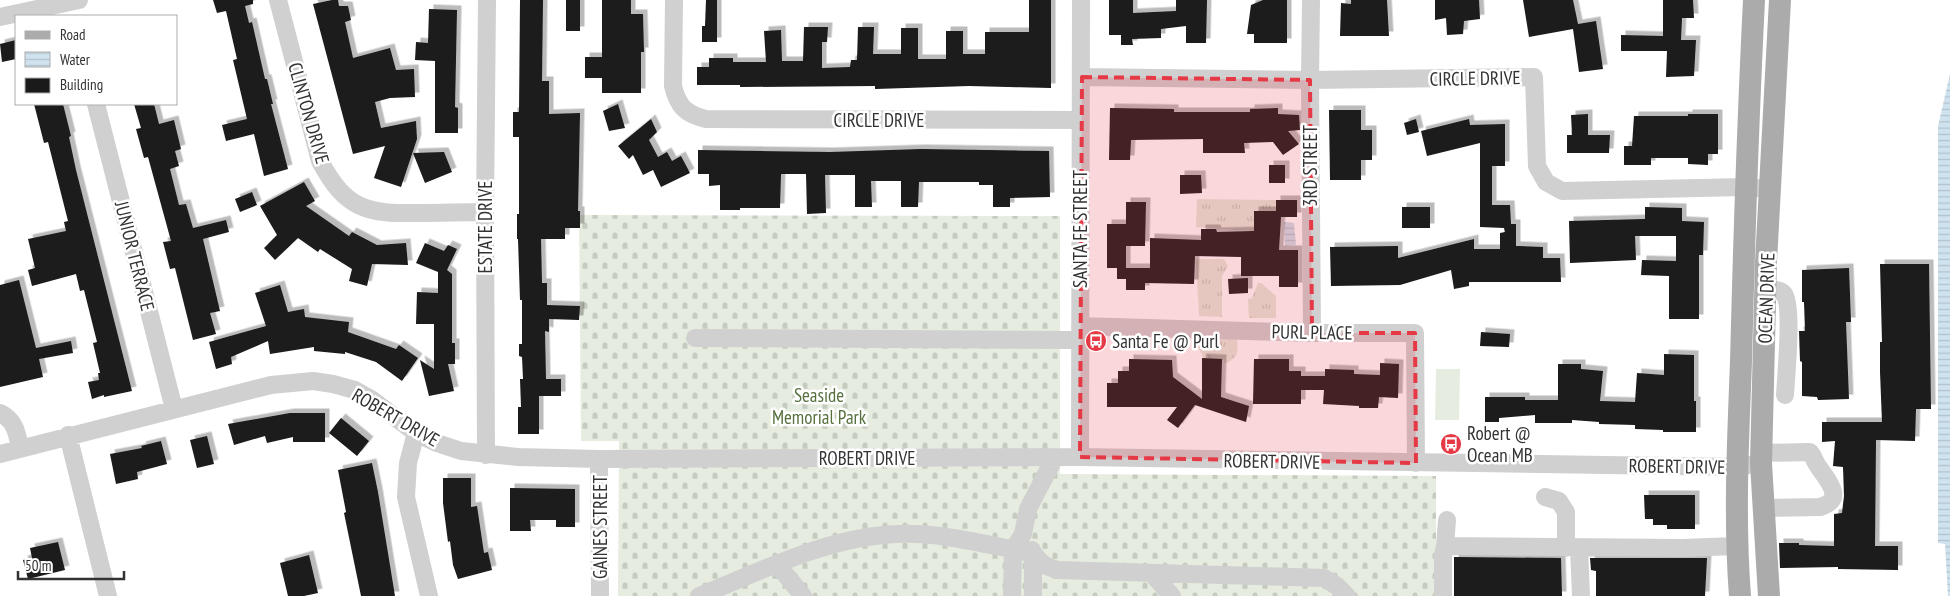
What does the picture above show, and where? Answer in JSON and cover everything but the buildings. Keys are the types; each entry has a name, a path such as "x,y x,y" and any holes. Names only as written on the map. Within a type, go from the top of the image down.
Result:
{"main road":[{"path":"1754,0 1780,2"},
{"name":"OCEAN DRIVE","path":"1740,596 1736,546 1745,186 1754,0"},
{"name":"OCEAN DRIVE","path":"1769,596 1761,458 1770,189 1780,2"},
{"path":"1750,81 1776,82"},
{"path":"1742,295 1766,289"}],"street":[{"name":"CLINTON DRIVE","path":"278,0 320,160 329,178 342,193 354,204 370,211 387,214 485,212"},
{"name":"ESTATE DRIVE","path":"486,455 485,212 487,0"},
{"name":"CIRCLE DRIVE","path":"674,0 673,86 676,98 682,107 694,116 706,119 1081,120"},
{"name":"SANTA FE STREET","path":"1080,457 1081,0"},
{"name":"3RD STREET","path":"1311,0 1312,333"},
{"path":"0,17 74,6"},
{"name":"CIRCLE DRIVE","path":"1082,77 1310,80 1534,77 1537,166 1546,182 1562,191 1745,186 1770,189"},
{"name":"JUNIOR TERRACE","path":"96,105 174,409"},
{"path":"1766,289 1780,291 1785,295 1788,312 1785,395"},
{"name":"PURL PLACE","path":"695,338 1080,333 1415,333 1416,463"},
{"name":"ROBERT DRIVE","path":"0,454 68,435 271,385 313,381 355,390 371,399 416,433 461,451 486,455 599,458 1080,457 1738,467 1761,458 1810,452 1833,488 1832,498 1827,505 1820,507 1764,508"},
{"path":"0,413 9,417 13,423 20,448"},
{"path":"416,433 408,462 406,497 429,596"},
{"path":"68,435 108,596"},
{"path":"1012,596 1013,550 1023,534 1028,509 1055,457"},
{"name":"GAINES STREET","path":"599,458 600,596"},
{"path":"1545,497 1559,501 1566,512 1581,596"},
{"path":"1443,596 1443,555 1446,546 1447,520"},
{"path":"699,596 777,564 850,540 898,534 931,535 1033,553"},
{"path":"1023,534 1040,562 1047,567 1058,570 1324,578 1337,586 1347,596"},
{"path":"1446,546 1683,548 1736,546"},
{"path":"1032,596 1033,553"},
{"path":"777,564 803,596"},
{"path":"1152,574 1172,596"}],"highlighted area":[{"path":"1082,77 1310,80 1312,333 1415,333 1416,463 1080,457"}],"green space":[{"path":"1197,199 1276,200 1276,211 1254,212 1254,231 1196,227"},
{"name":"Seaside Memorial Park","path":"579,215 1060,216 1060,474 1436,476 1436,596 618,596 619,441 581,441"},
{"path":"1196,259 1224,259 1228,266 1222,276 1222,317 1199,316"},
{"path":"1258,283 1261,283 1276,296 1276,318 1249,318 1248,299 1252,298"},
{"path":"1192,336 1237,337 1237,354 1225,364 1224,360 1204,358"},
{"path":"1436,369 1460,369 1459,420 1435,420"}],"water":[{"path":"1950,74 1950,596 1948,596 1945,544 1938,543 1938,126"},
{"path":"1284,222 1294,223 1296,245 1285,246"}],"place":[{"name":"Santa Fe @ Purl","path":"1096,341"},
{"name":"Robert @ Ocean MB","path":"1451,444"}]}
